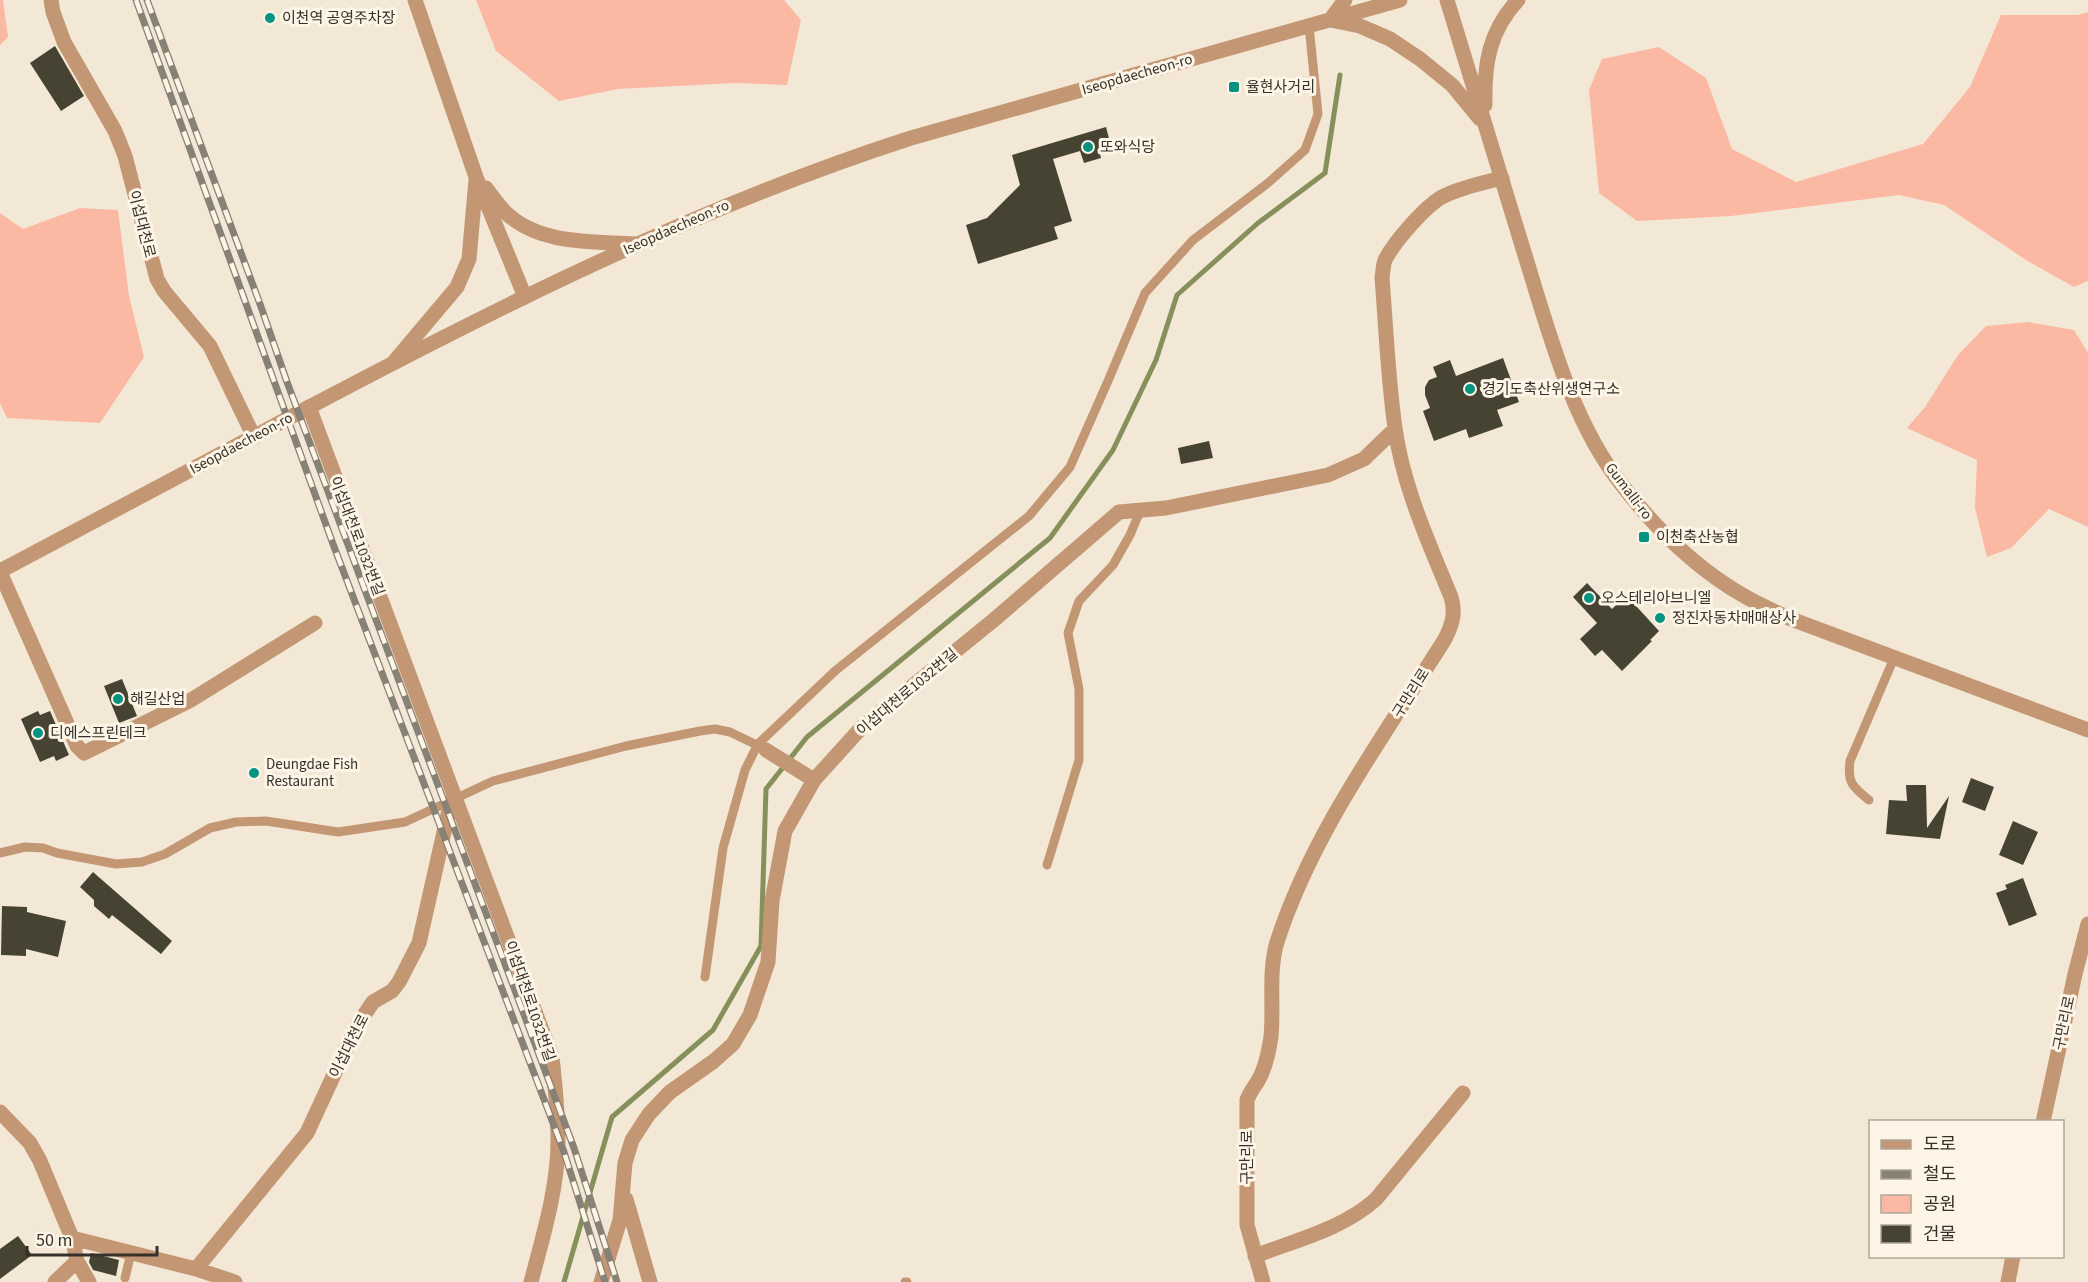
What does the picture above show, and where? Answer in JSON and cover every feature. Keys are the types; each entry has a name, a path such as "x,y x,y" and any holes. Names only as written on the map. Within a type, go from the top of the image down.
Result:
{"street":[{"name":"이섭대천로","path":"51,0 64,42 115,131 125,156 157,279 164,291 210,346 254,436"},
{"path":"415,0 476,177 525,297"},
{"path":"1345,0 1330,20 1360,26 1390,39 1420,59 1452,85 1485,126"},
{"name":"Iseopdaecheon-ro","path":"0,572 309,407 525,297 635,244 774,186 854,156 911,138 1400,0"},
{"name":"Gumalli-ro","path":"1447,0 1540,304 1567,380 1591,437 1621,484 1658,528 1698,563 1746,597 1791,619 2088,730"},
{"path":"1485,126 1484,73 1493,36 1507,12 1518,0"},
{"path":"476,177 507,214 543,235 571,240 635,244"},
{"path":"393,363 456,287 469,259 476,177"},
{"name":"구만리로","path":"1263,1282 1247,1225 1247,1100 1259,1079 1271,1038 1273,957 1303,875 1324,832 1445,639 1453,618 1454,607 1451,597 1417,514 1404,471 1395,429 1382,278 1384,263 1390,251 1434,202 1445,195 1502,178"},
{"name":"이섭대천로1032번길","path":"309,407 453,800 552,1056 558,1132 556,1174 531,1282"},
{"name":"이섭대천로1032번길","path":"601,1282 620,1220 625,1163 632,1140 649,1114 670,1092 714,1061 733,1044 750,1015 768,962 772,901 785,831 814,780 862,727 995,620 1119,512 1166,508 1328,475 1364,459 1395,429"},
{"path":"0,572 77,746 84,753 191,700 315,623"},
{"path":"761,747 809,777"},
{"name":"이섭대천로","path":"196,1269 307,1133 356,1027 374,1002 392,991 399,982 419,943 453,800"},
{"name":"구만리로","path":"2043,1120 2088,924"},
{"path":"1255,1256 1346,1220 1362,1211 1376,1199 1463,1092"},
{"path":"0,1112 30,1143 40,1161 72,1238 77,1261 89,1282"},
{"path":"623,1189 650,1282"},
{"path":"72,1238 196,1269 235,1282"},
{"path":"2008,1282 2013,1258"},
{"path":"55,1282 77,1261"}],"lane":[{"path":"705,976 723,848 744,770 761,747 835,671 1029,516 1070,467 1145,293 1192,240 1268,183 1305,150 1318,114 1309,26"},
{"path":"1047,865 1079,760 1078,689 1068,633 1079,601 1113,565 1140,511"},
{"path":"1869,800 1851,783 1848,773 1850,761 1894,658"},
{"path":"0,853 25,847 44,848 57,853 116,864 142,862 165,854 200,833 228,823 266,821 338,832 405,822 493,781 626,746 700,731 715,729 730,732 761,747"},
{"path":"125,1278 131,1253"}],"green space":[{"path":"0,0 3,0 8,37 0,45"},
{"path":"476,0 784,0 801,20 787,85 735,83 618,89 559,101 496,51"},
{"path":"2088,12 2088,281 2074,287 2026,260 1944,205 1899,195 1731,216 1637,221 1599,193 1589,90 1602,59 1659,47 1706,78 1732,149 1796,182 1923,144 1970,87 2001,15 2078,15"},
{"path":"80,208 118,210 129,296 144,357 100,423 7,418 0,403 0,213 23,229"},
{"path":"2028,322 2074,330 2088,353 2088,527 2049,509 2011,548 1987,557 1975,508 1977,460 1907,428 1925,407 1958,355 1986,326"}],"building":[{"path":"55,46 84,96 61,111 30,63"},
{"path":"1106,127 1111,146 1099,150 1101,158 1084,163 1080,151 1053,159 1072,221 1054,227 1058,239 978,264 966,225 987,218 1020,185 1012,155"},
{"path":"1503,358 1519,402 1497,410 1503,426 1469,438 1466,429 1434,441 1423,411 1430,408 1425,395 1425,387 1429,380 1437,377 1433,367 1450,360 1456,376"},
{"path":"1209,441 1213,458 1181,464 1178,448"},
{"path":"1587,583 1612,609 1626,595 1659,631 1622,671 1602,650 1595,656 1580,639 1597,623 1573,597"},
{"path":"122,679 137,716 119,723 104,686"},
{"path":"38,711 40,715 50,711 69,755 56,761 54,756 40,762 21,719"},
{"path":"1971,778 1994,787 1985,811 1962,802"},
{"path":"1906,785 1926,785 1927,828 1949,796 1940,839 1886,834 1889,800 1907,801"},
{"path":"2013,821 2038,832 2023,865 1999,855"},
{"path":"93,872 172,941 161,954 112,915 109,919 94,906 94,900 80,887"},
{"path":"2023,878 2037,915 2009,926 1996,893 2007,889 2005,885"},
{"path":"2,906 27,907 27,912 66,921 58,957 26,949 26,956 1,955"},
{"path":"18,1236 32,1255 0,1279 0,1249"},
{"path":"91,1253 119,1260 116,1276 93,1270 89,1262"}],"waterway":[{"path":"564,1282 612,1117 713,1030 761,946 766,789 807,737 1050,538 1113,450 1156,360 1177,295 1258,223 1325,173 1340,75"}],"railway":[{"path":"136,0 333,544 564,1152 605,1282"},
{"path":"147,0 287,382 574,1148 617,1282"}],"place":[{"name":"이천역 공영주차장","path":"270,18"},
{"name":"율현사거리","path":"1234,87"},
{"name":"또와식당","path":"1088,147"},
{"name":"경기도축산위생연구소","path":"1470,389"},
{"name":"이천축산농협","path":"1644,537"},
{"name":"오스테리아브니엘","path":"1589,598"},
{"name":"정진자동차매매상사","path":"1660,618"},
{"name":"해길산업","path":"118,699"},
{"name":"디에스프린테크","path":"38,733"},
{"name":"Deungdae Fish Restaurant","path":"254,773"}]}
